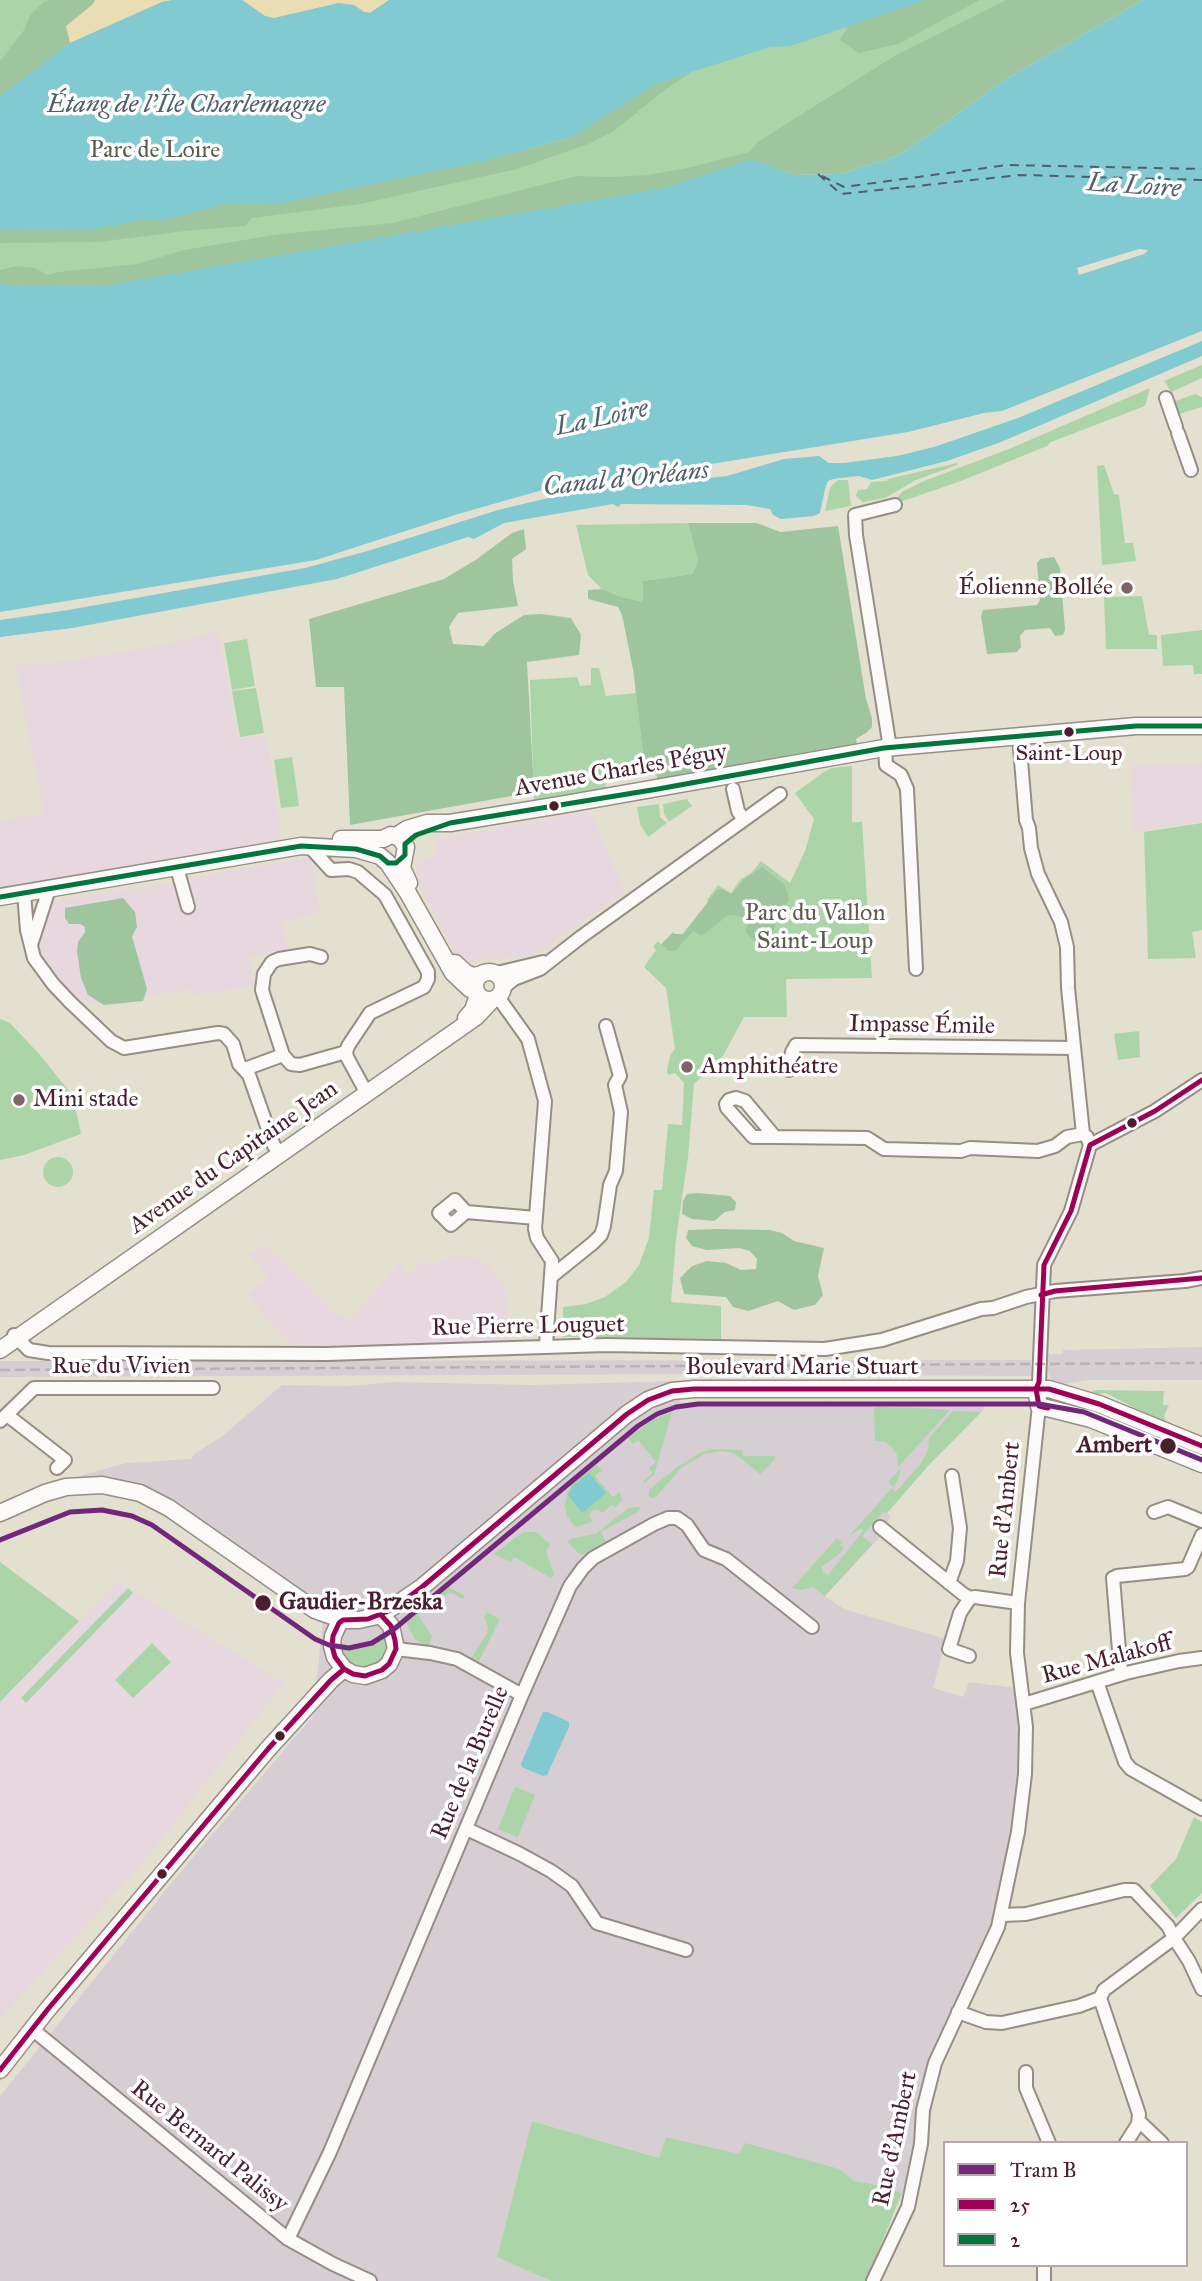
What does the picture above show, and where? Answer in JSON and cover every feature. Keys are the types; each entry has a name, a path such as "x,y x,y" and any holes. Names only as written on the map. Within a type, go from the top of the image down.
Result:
{"main road":[{"name":"Avenue Charles Péguy","path":"0,897 305,846 319,841 392,850 407,829 427,823 450,822 658,789 887,748 1136,726 1202,726"},
{"path":"392,850 452,959 462,971 489,988"},
{"name":"Avenue du Capitaine Jean","path":"0,1348 467,1018 489,988"},
{"name":"Boulevard Marie Stuart","path":"339,1624 385,1618 627,1414 659,1395 694,1389 1049,1389 1099,1404 1202,1446"},
{"name":"Rue d'Ambert","path":"1036,1389 1039,1406"},
{"path":"1039,1406 1091,1419 1202,1464"},
{"path":"0,1516 45,1493 66,1487 102,1485 140,1493 169,1508 339,1624 333,1636 333,1652 344,1669 353,1674 372,1675 389,1664 396,1649 394,1635 385,1618"},
{"path":"0,2070 268,1749 344,1669"}],"street":[{"path":"1166,398 1191,470"},
{"path":"895,505 855,515 887,748 886,765 901,775 907,789 916,969"},
{"name":"Rue d'Ambert","path":"1019,737 1031,848 1038,874 1061,922 1067,947 1068,988 1086,1139 1071,1211 1044,1265 1039,1382 1036,1389"},
{"path":"733,789 738,811 743,819"},
{"path":"546,1345 551,1257 536,1234 543,1146 541,1085 525,1032 489,988 540,969 780,794"},
{"path":"305,846 331,870 349,869 358,872 384,895 428,972 424,988 370,1013 348,1046 346,1052 365,1091"},
{"path":"177,867 188,907"},
{"path":"31,946 49,888"},
{"path":"24,893 27,930 34,958 70,1002 118,1046 132,1047 224,1034 233,1044 239,1064 249,1075 274,1146 280,1151"},
{"path":"321,957 310,954 272,962 264,974 262,990 283,1055 291,1064 295,1066 346,1052"},
{"path":"552,1276 593,1243 601,1235 604,1226 610,1185 615,1171 621,1112 615,1085 620,1076 606,1026"},
{"name":"Impasse Émile","path":"789,1070 796,1045 1074,1048"},
{"path":"245,1069 283,1055"},
{"path":"775,1137 867,1138 884,1149 961,1151 970,1148 1038,1151 1055,1146 1067,1137 1086,1139 1155,1111 1202,1080"},
{"path":"466,1212 536,1217"},
{"name":"Rue Pierre Louguet","path":"16,1337 29,1350 48,1353 327,1354 546,1345 825,1349 882,1340 981,1309 1055,1291 1202,1278"},
{"name":"Rue du Vivien","path":"3,1418 34,1388 213,1388"},
{"name":"Rue d'Ambert","path":"873,2281 908,2207 921,2144 923,2110 935,2063 986,1956 1002,1915 1018,1832 1026,1759 1024,1704 1017,1653 1018,1603 1039,1406"},
{"path":"3,1418 65,1460 57,1468"},
{"path":"949,1583 957,1561 960,1528 952,1475"},
{"path":"1154,1512 1168,1507 1202,1521"},
{"name":"Rue de la Burelle","path":"288,2239 330,2152 523,1695 578,1573 593,1558 668,1518 677,1518 685,1521 701,1547 726,1559 812,1627"},
{"path":"880,1527 970,1598 1018,1603"},
{"path":"1121,1674 1113,1578 1185,1569 1202,1535"},
{"path":"969,1656 949,1649 960,1613 970,1598"},
{"path":"396,1649 457,1659 523,1695"},
{"name":"Rue Malakoff","path":"1024,1704 1121,1674 1202,1658"},
{"path":"1097,1682 1125,1762 1131,1769 1202,1809"},
{"path":"467,1829 520,1854 572,1886 597,1923 686,1950"},
{"path":"1002,1915 1026,1914 1136,1891 1168,1926 1202,1989"},
{"path":"958,2012 986,2022 1002,2023 1079,2006 1100,1998 1104,1990 1174,1938 1202,1909"},
{"path":"1100,1998 1138,2108 1139,2121 1132,2140"},
{"name":"Rue Bernard Palissy","path":"32,2029 288,2239 348,2277 370,2281"},
{"path":"1026,2072 1026,2088 1048,2141"},
{"path":"1139,2121 1161,2141"}],"shaded area":[{"path":"219,632 238,739 267,736 282,842 0,889 0,821 44,813 15,663 45,664 118,653"},
{"path":"1202,763 1202,822 1133,832 1130,766"},
{"path":"590,811 625,893 534,955 483,958 469,965 458,959 418,885 416,869 421,861 435,856 436,839"},
{"path":"311,857 320,912 283,923 288,950 249,957 254,986 193,995 191,989 95,1004 66,990 48,968 38,947 37,941 49,902 168,883 174,884 177,890 188,885 191,878"},
{"path":"264,1244 334,1312 350,1320 400,1263 410,1274 425,1259 431,1265 452,1256 476,1258 491,1268 504,1285 512,1340 297,1348 276,1329 247,1295 268,1276 249,1255"},
{"path":"1202,1347 1202,1380 1090,1380 1061,1384 1052,1381 1048,1372 1048,1354 1063,1354 1063,1350"},
{"path":"1031,1360 1031,1376 719,1374 0,1377 0,1361"},
{"path":"674,1381 682,1407 984,1406 983,1411 927,1467 887,1513 890,1516 882,1535 825,1596 844,1609 946,1639 933,1688 963,1697 969,1682 1015,1688 1019,1750 1014,1809 998,1912 982,1953 929,2062 914,2161 902,2193 884,2186 854,2181 840,2169 745,2144 740,2155 666,2137 660,2158 532,2121 497,2257 551,2281 0,2281 0,2096 178,1875 313,1716 324,1609 152,1493 80,1481 76,1477 126,1463 191,1459 195,1453 220,1438 282,1385 350,1386 394,1382 532,1385"},
{"path":"118,1581 284,1683 142,1864 0,2019 0,1702"}],"green space":[{"name":"Parc de Loire","path":"0,0 1136,0 752,186 0,311"},
{"path":"50,0 95,0 93,5 66,26 70,43 0,96 0,61 24,30 31,14"},
{"path":"925,0 980,0 898,44 859,53 840,40 848,26"},
{"path":"1006,0 1143,0 1008,78 900,155 841,174 793,175 752,159 663,188 110,285 0,284 0,270 16,266 35,268 48,275 137,264 184,250 281,234 393,223 576,176 649,175 749,152 759,141 896,55"},
{"path":"691,72 615,130 591,143 517,169 360,204 252,218 245,226 99,242 0,243 0,229 90,230 146,219 168,219 225,204 282,203 483,161 570,138 656,84"},
{"path":"1202,365 1202,378 1171,392 1164,381"},
{"path":"1150,388 1145,406 1051,442 961,481 900,502 894,501 902,492 924,481 1009,449"},
{"path":"1195,394 1202,397 1202,408 1177,415 1176,401"},
{"path":"957,463 916,480 885,498 863,502 856,496 858,490 867,489 871,482 887,481"},
{"path":"1104,465 1114,494 1119,495 1125,543 1133,543 1136,561 1102,565 1097,466"},
{"path":"838,480 848,480 851,506 825,511 830,487"},
{"path":"688,523 698,561 692,574 643,581 643,602 602,589 588,575 576,525"},
{"path":"688,523 757,523 780,532 838,526 866,699 872,718 872,727 856,739 857,744 660,782 656,771 652,771 644,762 633,669 622,615 618,607 588,599 588,590 602,589 643,602 643,581 692,574 698,561"},
{"path":"524,529 526,549 512,559 518,606 458,613 449,627 453,644 484,646 494,634 524,615 541,614 571,618 581,635 579,655 527,662 534,792 350,825 344,687 316,687 309,619 444,579 512,533"},
{"path":"1054,557 1060,568 1065,630 1063,635 1055,636 1050,628 1025,630 1020,636 1021,647 1017,652 987,654 981,616 983,610 1037,605 1040,600 1037,563 1040,559"},
{"path":"1142,596 1149,635 1157,635 1157,649 1106,649 1104,597"},
{"path":"1202,630 1202,674 1194,674 1193,665 1163,666 1161,635"},
{"path":"247,639 255,686 232,690 224,643"},
{"path":"591,668 599,668 606,696 636,693 644,762 637,762 637,773 605,776 606,789 534,801 530,680 577,677 580,686 591,685"},
{"path":"256,688 264,733 240,737 232,691"},
{"path":"292,757 299,806 281,808 274,760"},
{"name":"Parc du Vallon Saint-Loup","path":"852,766 852,822 862,822 872,978 786,979 787,1017 744,1017 723,1056 694,1084 671,1302 721,1306 721,1339 563,1337 563,1307 586,1304 605,1297 626,1282 639,1265 649,1238 654,1190 662,1190 668,1124 682,1125 684,1083 675,1073 668,1075 667,1070 670,1056 675,1049 666,988 644,967 656,950 653,947 658,941 661,944 673,932 680,937 709,903 707,900 718,885 731,893 740,880 752,872 761,861 790,883 805,851 814,819 795,793 832,768"},
{"path":"687,799 692,806 669,822 664,814 663,804"},
{"path":"659,804 660,817 667,823 648,837 640,824 637,807"},
{"path":"1202,823 1202,930 1192,932 1196,958 1148,959 1144,832"},
{"path":"762,867 785,885 789,899 777,919 769,946 760,946 746,933 750,921 728,915 702,936 693,931 675,951 668,951 662,944 672,934 683,934 717,890 732,894 743,880"},
{"path":"123,898 135,912 137,927 132,936 147,989 143,1001 104,1005 88,995 81,978 77,952 85,927 69,924 65,918 65,908"},
{"path":"0,1019 10,1023 73,1096 81,1134 24,1155 0,1160"},
{"path":"1139,1031 1140,1057 1118,1060 1114,1034"},
{"path":"58,1157 64,1158 72,1166 72,1178 64,1186 58,1187 52,1186 44,1178 43,1172 44,1166 52,1158"},
{"path":"687,1194 730,1196 736,1202 735,1210 725,1212 714,1221 692,1219 682,1214 683,1201"},
{"path":"688,1230 770,1230 782,1233 794,1241 824,1248 818,1276 823,1295 815,1305 794,1310 778,1301 748,1311 733,1307 726,1297 684,1294 680,1278 692,1266 707,1261 726,1263 741,1270 756,1269 757,1259 750,1251 739,1248 707,1250 692,1246 686,1238"},
{"path":"1091,1391 1164,1391 1163,1405 1169,1405 1164,1416 1167,1425 1110,1395"},
{"path":"874,1407 950,1410 898,1467 897,1455 892,1447 885,1442 875,1441"},
{"path":"953,1411 981,1412 887,1513 883,1512 862,1536 872,1544 825,1596 813,1587 800,1590 792,1588 837,1538 844,1548 821,1567 828,1575 864,1530 861,1528 849,1536 893,1487 888,1482 901,1468 898,1480 892,1489 896,1492 922,1462 928,1449 929,1438"},
{"path":"672,1412 654,1475 644,1483 653,1473 649,1468 656,1462 638,1440 633,1444 628,1438 654,1419"},
{"path":"712,1449 742,1450 743,1456 775,1456 775,1459 760,1474 734,1453 721,1451 704,1454 681,1468 657,1496 649,1496 649,1490 676,1468"},
{"path":"596,1464 602,1470 595,1476 613,1497 619,1492 623,1500 602,1513 598,1509 591,1511 589,1515 592,1522 575,1527 567,1516 567,1493 572,1484"},
{"path":"641,1507 639,1511 601,1532 606,1542 581,1555 567,1542 597,1533 628,1508"},
{"path":"523,1532 536,1532 550,1544 546,1552 554,1574 551,1578 514,1557 511,1562 494,1554"},
{"path":"0,1562 79,1621 0,1702"},
{"path":"449,1587 465,1596 463,1599 450,1592 418,1615 432,1636 429,1645 422,1644 415,1639 406,1622"},
{"path":"128,1588 133,1593 26,1703 21,1698"},
{"path":"486,1612 500,1619 478,1663 471,1659 487,1633 484,1617"},
{"path":"388,1635 390,1645 385,1659 371,1669 352,1667 338,1649 366,1647 378,1643"},
{"path":"152,1643 171,1662 133,1698 115,1680"},
{"path":"515,1787 535,1795 518,1837 498,1829"},
{"path":"1194,1817 1202,1822 1202,1893 1176,1918 1150,1886 1176,1859"},
{"path":"532,2121 659,2158 666,2137 739,2154 745,2143 840,2169 854,2181 884,2186 902,2193 866,2281 551,2281 497,2257"}],"sand":[{"path":"95,0 173,0 162,2 70,43 66,26"},
{"path":"242,0 389,0 370,13 354,5 274,18 265,16"}],"water":[{"name":"Étang de l'Île Charlemagne","path":"242,0 265,16 274,18 338,3 354,5 370,13 389,0 925,0 791,46 770,47 656,84 572,137 483,161 282,203 225,204 168,219 146,219 90,230 0,229 0,96 70,43 162,2"},
{"path":"1143,0 1202,0 1202,331 1002,411 908,432 680,469 677,473 634,481 592,480 546,489 316,560 0,612 0,284 110,285 663,188 752,159 793,175 841,174 900,155 1008,78","holes":["1139,249 1148,250 1144,254 1079,275 1077,268"]},
{"path":"1202,341 1202,356 1001,442 947,461 872,480 859,476 828,481 820,513 814,516 781,519 773,515 770,509 747,505 621,504 618,507 613,504 504,523 474,539 468,537 337,579 72,628 0,637 0,620 305,568 498,510 561,495 727,476 784,459 819,456 829,463 844,463 897,456 934,447 1018,418"},
{"path":"589,1473 606,1493 582,1513 568,1495 573,1486"},
{"path":"543,1712 569,1722 569,1727 547,1775 543,1776 522,1767 521,1764"}],"ferry route":[{"path":"822,176 844,187 1007,165 1202,169"},
{"path":"818,174 841,194 1020,175 1202,180"}],"railway":[{"path":"0,1370 1202,1363"}],"tram line":[{"name":"B","path":"0,1540 70,1512 102,1510 132,1516 152,1525 315,1639 329,1645 349,1648 372,1643 393,1630 638,1426 657,1414 676,1407 698,1404 1039,1404 1084,1412 1202,1460"}],"transit line":[{"name":"2","path":"0,897 301,846 356,849 380,856 388,863 396,863 405,855 405,844 416,835 450,823 884,748 1136,726 1202,726"},
{"name":"25","path":"1048,1408 1039,1406 1036,1389 1039,1382 1044,1265 1071,1211 1090,1145 1155,1111 1202,1080"},
{"name":"25","path":"1041,1295 1055,1291 1202,1278"},
{"name":"25","path":"381,1615 391,1626 395,1640 396,1649 389,1664 382,1670 365,1676 344,1669 335,1657 332,1646 339,1623 343,1620 368,1619 391,1610 422,1587 627,1414 648,1400 672,1391 1049,1389 1099,1404 1202,1446"},
{"name":"25","path":"0,2070 48,2009 268,1749 344,1669"}],"place":[{"name":"Éolienne Bollée","path":"1127,588"},
{"name":"Saint-Loup","path":"1069,732"},
{"name":"Amphithéatre","path":"687,1067"},
{"name":"Mini stade","path":"19,1100"},
{"name":"Ambert","path":"1168,1446"},
{"name":"Gaudier-Brzeska","path":"263,1603"}],"water label":[{"name":"La Loire","path":"1134,187"},
{"name":"La Loire","path":"602,419"},
{"name":"Canal d'Orléans","path":"626,480"}]}
